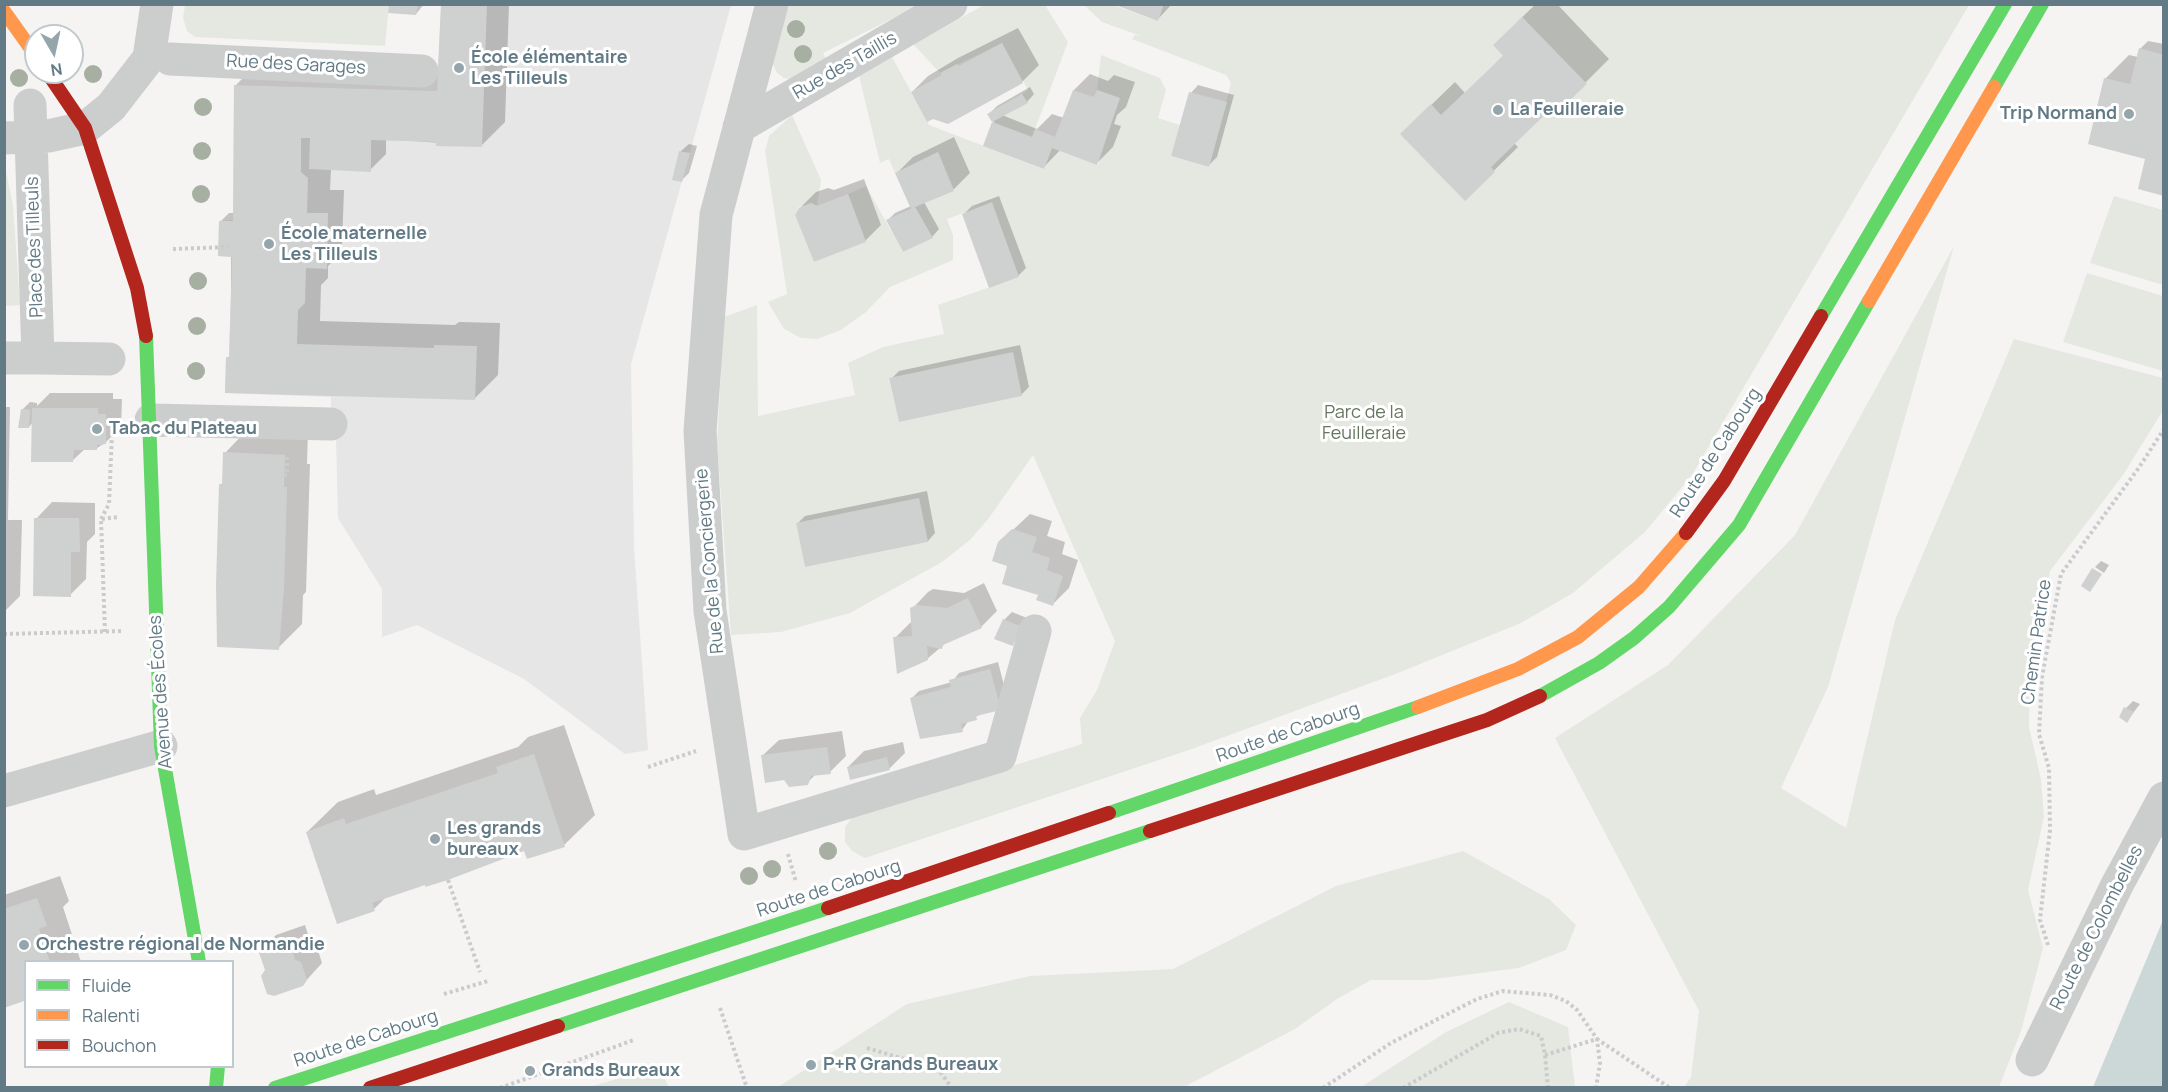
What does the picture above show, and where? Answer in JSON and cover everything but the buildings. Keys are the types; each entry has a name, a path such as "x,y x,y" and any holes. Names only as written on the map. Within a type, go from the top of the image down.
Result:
{"main road":[{"name":"Route de Cabourg","path":"275,1088 944,870 1426,705 1518,669 1578,637 1639,587 1699,517 1724,481 2005,4"},
{"path":"370,1088 1487,720 1544,694 1599,663 1634,638 1669,607 1739,525 2042,4"},
{"path":"4,11 24,39"},
{"name":"Avenue des Écoles","path":"55,84 78,117 137,288 146,331 161,746 199,960"},
{"path":"216,1088 218,1068"}],"street":[{"path":"78,117 111,107 149,58 157,4"},
{"name":"Rue de la Conciergerie","path":"772,4 716,215 700,431 710,611 744,834 1000,756 1035,632"},
{"name":"Rue des Taillis","path":"739,127 951,4"},
{"name":"Rue des Garages","path":"170,59 422,71"},
{"name":"Place des Tilleuls","path":"38,358 18,122 78,117"},
{"path":"4,358 109,359"},
{"path":"151,420 331,424"},
{"path":"4,791 161,746"},
{"name":"Route de Colombelles","path":"2032,1060 2117,885 2163,798"}],"path":[{"path":"173,249 229,247"},
{"name":"Chemin Patrice","path":"2065,994 2040,920 2050,830 2049,768 2039,735 2042,677 2061,574 2138,469 2163,429"},
{"path":"105,632 101,519 108,504 112,434"},
{"path":"101,519 124,517"},
{"path":"4,634 131,630"},
{"path":"648,767 702,749"},
{"path":"448,880 480,972"},
{"path":"1323,1088 1391,1043 1477,999 1503,992 1538,994 1566,1000 1589,1025 1597,1039 1600,1062 1596,1088"},
{"path":"720,1007 747,1088"},
{"path":"1403,1088 1498,1033 1519,1029 1540,1036 1545,1055 1548,1087 1553,1088"},
{"path":"1545,1055 1597,1039"},
{"path":"1597,1039 1670,1088"},
{"path":"867,1048 938,1069 952,1088"}],"shaded area":[{"path":"441,5 731,5 631,364 634,547 648,750 625,754 524,679 417,625 382,637 382,589 338,518 336,437 331,437 331,397 225,393 226,357 229,357 232,257 218,256 219,221 233,220 234,85 437,91"},
{"path":"2163,920 2163,1087 2093,1087"}],"green space":[{"path":"986,4 1045,5 1068,42 1032,137 992,122 1027,103 1022,94 1028,90 1002,43 940,73 913,44"},
{"name":"Parc de la Feuilleraie","path":"1164,4 1969,5 1692,475 1645,532 1573,593 1521,623 1398,673 1189,750 865,858 852,851 845,842 845,827 853,816 1082,744 1080,718 1097,690 1115,641 1033,455 989,518 970,540 942,562 850,613 781,632 731,635 717,443 724,317 757,305 758,416 855,395 848,363 883,347 944,334 938,305 1019,277 991,203 947,219 953,235 953,260 890,287 866,312 841,330 817,339 801,338 784,329 768,302 787,294 765,151 769,136 792,115 821,180 817,206 811,203 799,207 795,215 814,262 866,242 848,194 866,186 903,252 932,238 915,207 954,190 938,152 895,173 889,159 880,163 859,76 892,57 929,125 1044,169 1052,148 1098,165 1119,98 1097,90 1101,55 1160,78 1166,90 1158,118 1180,125 1171,156 1209,167 1231,83 1226,75 1132,39 1135,35 1141,36 1102,22 1084,5 1113,5 1158,21","holes":["1522,17 1587,84 1557,113 1552,108 1491,167 1495,172 1441,115 1503,56 1493,45","889,379 1022,396 899,422","919,498 928,542 805,567 796,523"]},
{"path":"185,5 389,5 385,46 195,37 187,31 183,18"},
{"path":"787,5 920,5 823,53 826,59 792,79 784,78 777,73 771,60"},
{"path":"5,166 13,205 20,305 5,306"},
{"path":"2114,196 2163,210 2163,285 2090,263"},
{"path":"1954,246 1828,687 1781,788 1846,828 1895,620 2014,339 2163,378 2162,412 2123,475 2050,571 2030,678 2029,727 2041,779 2044,817 2028,890 2043,948 2021,1031 1999,1087 1684,1087 1691,1077 1699,1011 1555,738 1668,665 1795,535"},
{"path":"2087,273 2163,296 2163,371 2063,342"},
{"path":"1463,851 1549,899 1576,925 1566,950 1519,968 1427,980 1371,980 1337,999 1295,1029 1184,1087 778,1087 907,1004 1030,976 1173,969 1336,886"},
{"path":"1509,1002 1568,1027 1575,1087 1361,1087 1446,1032"},
{"path":"659,1067 669,1087 589,1087"}],"traffic: fast":[{"path":"1821,316 2005,4"},
{"path":"1994,87 2042,4"},
{"path":"1540,696 1599,663 1634,638 1669,607 1739,525 1869,301"},
{"path":"146,336 161,746 199,960"},
{"path":"1109,813 1418,707"},
{"path":"558,1026 1150,831"},
{"path":"275,1088 828,908"},
{"path":"216,1088 218,1068"}],"traffic: slow":[{"path":"4,11 24,39"},
{"path":"1869,301 1994,87"},
{"path":"1418,707 1518,669 1578,637 1639,587 1686,533"}],"traffic: jam":[{"path":"55,84 85,128 137,288 146,336"},
{"path":"1686,533 1724,481 1821,316"},
{"path":"1150,831 1487,720 1540,696"},
{"path":"828,908 1109,813"},
{"path":"370,1088 558,1026"}],"place":[{"name":"École élémentaire Les Tilleuls","path":"459,68"},
{"name":"La Feuilleraie","path":"1498,110"},
{"name":"Trip Normand","path":"2129,114"},
{"name":"École maternelle Les Tilleuls","path":"269,244"},
{"name":"Tabac du Plateau","path":"97,429"},
{"name":"Les grands bureaux","path":"435,839"},
{"name":"Orchestre régional de Normandie","path":"24,945"},
{"name":"P+R Grands Bureaux","path":"811,1065"},
{"name":"Grands Bureaux","path":"530,1071"}]}
